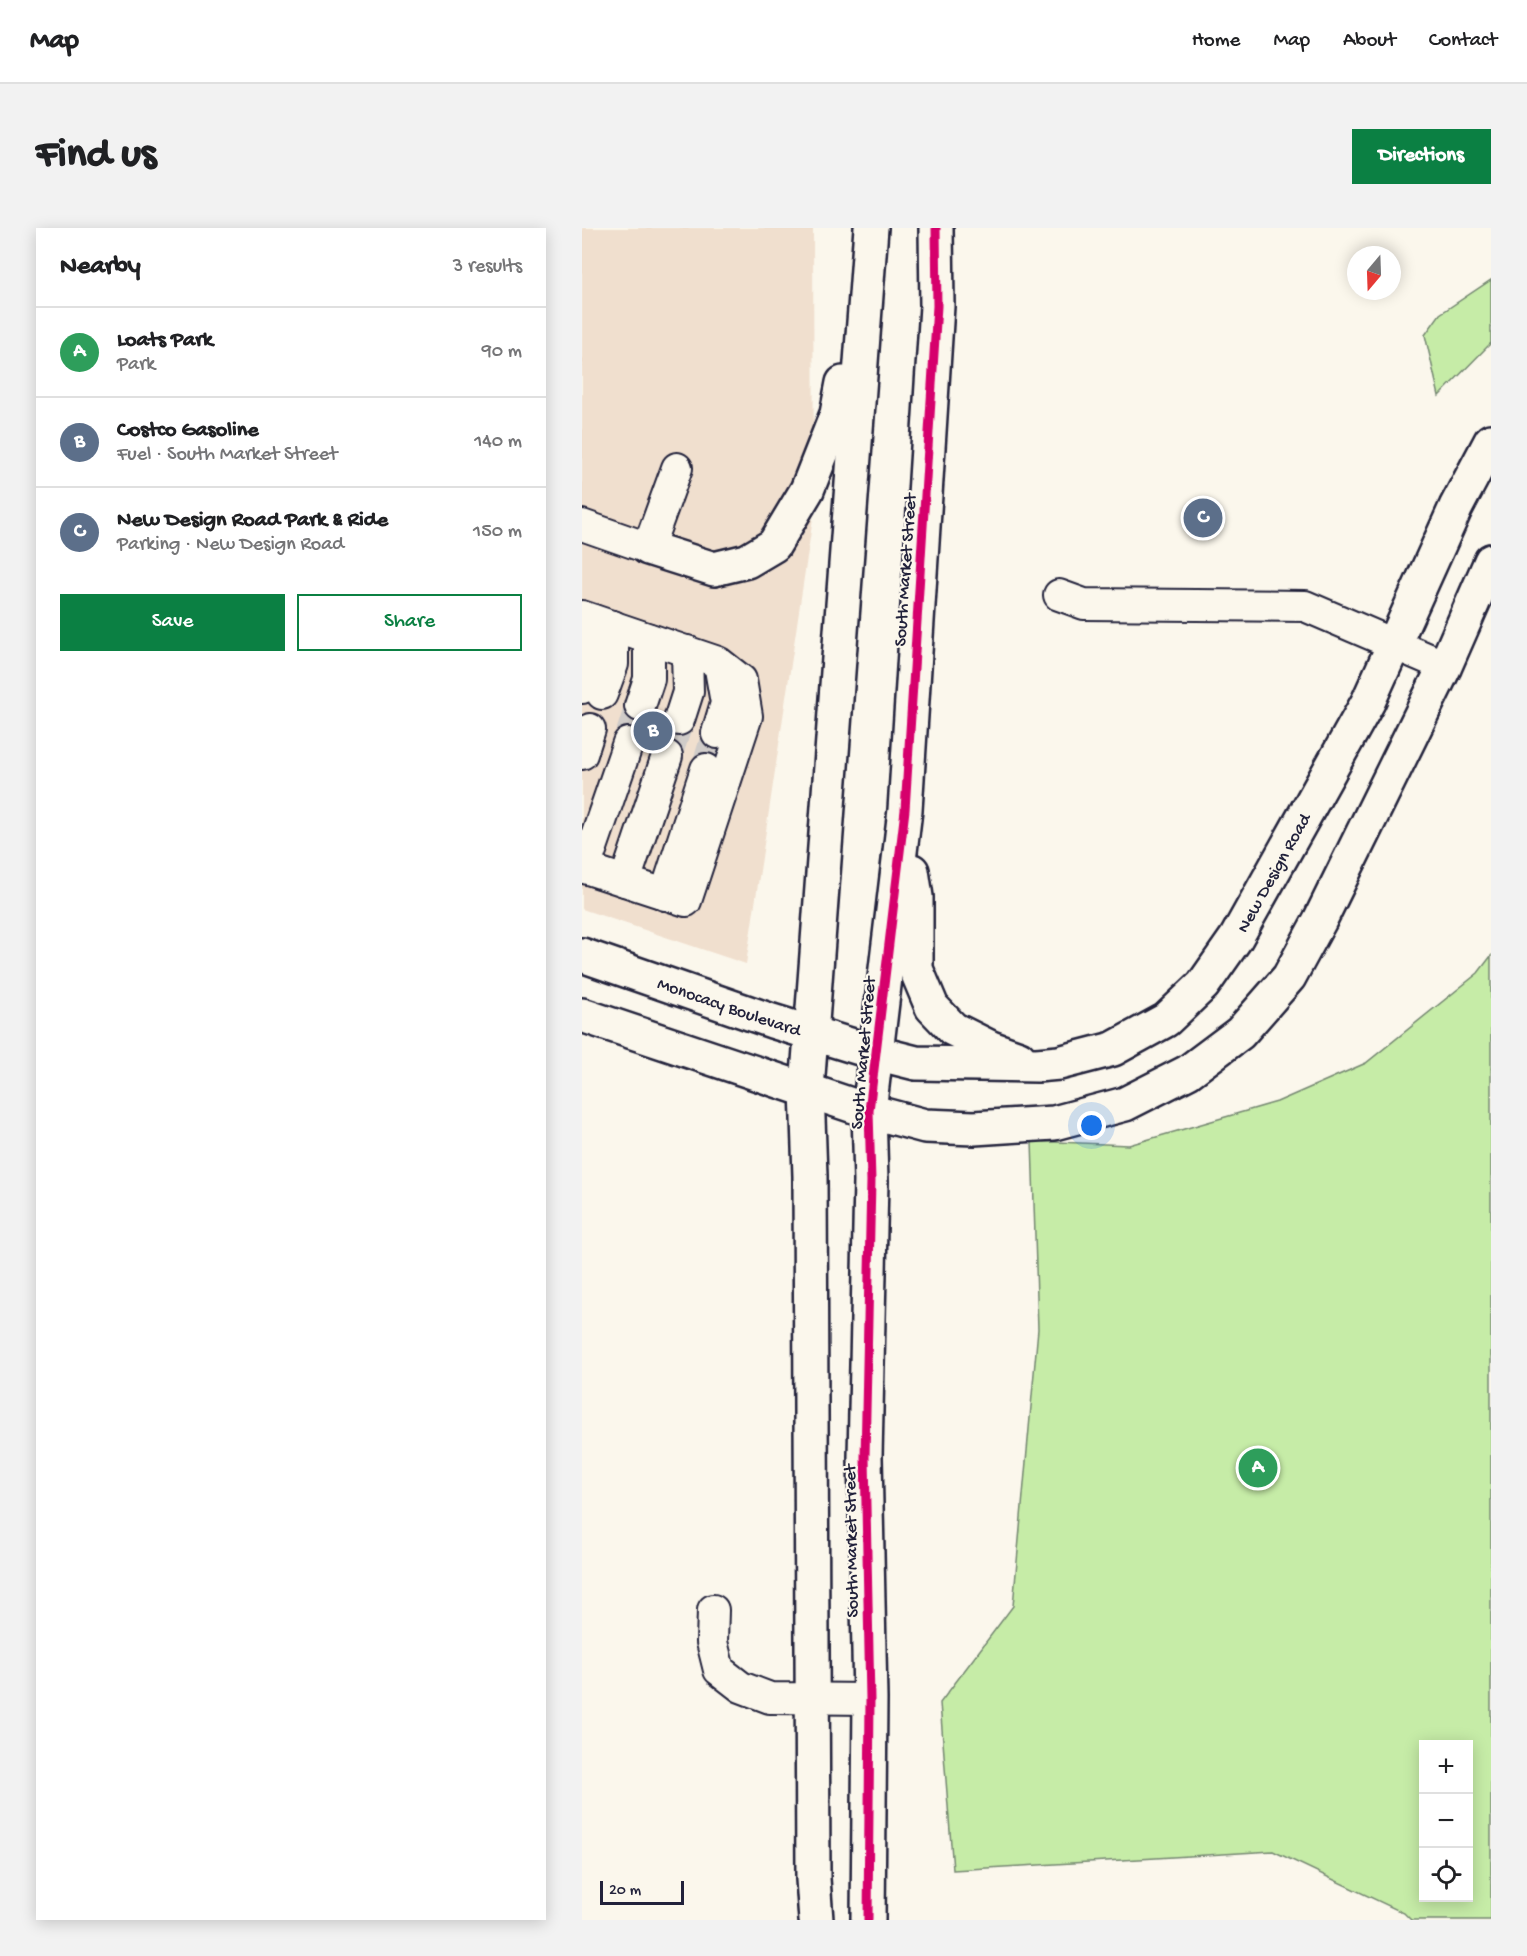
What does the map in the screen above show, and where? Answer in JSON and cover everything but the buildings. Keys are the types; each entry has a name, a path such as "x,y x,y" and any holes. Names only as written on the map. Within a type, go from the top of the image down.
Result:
{"main road":[{"path":"648,548 714,569 747,561 774,545 807,490 837,414 871,228"},
{"name":"South Market Street","path":"816,1920 813,1879 810,1176 807,1089 809,1033 871,228"},
{"name":"South Market Street","path":"868,1920 870,1699 865,1457 871,1193 869,1111 905,810 937,306 936,228"},
{"name":"New Design Road","path":"876,1053 916,1063 1037,1065 1059,1063 1113,1049 1167,1020 1203,985 1236,938 1368,702 1456,507 1491,441"},
{"path":"582,1015 869,1111 925,1126 974,1128 1054,1123 1125,1104 1188,1072 1240,1033 1289,977 1320,920 1445,666 1491,561"},
{"path":"905,810 916,897 916,969 932,1007 953,1029 991,1048 1037,1065"},
{"name":"Monocacy Boulevard","path":"582,955 809,1033 876,1053"},
{"path":"808,1920 813,1879"}],"lane":[{"path":"582,525 648,548 676,468"},
{"path":"1059,595 1084,604 1305,606 1445,666"},
{"path":"596,621 718,662 741,680 747,716 686,901 584,867 628,743"},
{"path":"592,691 613,664 596,621"},
{"path":"640,706 649,679 649,639"},
{"path":"679,720 688,692 687,651"},
{"path":"717,733 726,703 718,662"},
{"path":"625,881 667,756"},
{"path":"665,895 706,769"},
{"path":"713,1610 712,1642 719,1670 741,1687 770,1698 870,1699"}],"shaded area":[{"path":"582,228 813,228 814,511 746,964 582,909"}],"green space":[{"path":"1491,280 1491,343 1439,396 1425,335 1440,314"},
{"path":"1491,956 1491,1920 1411,1920 1404,1913 1273,1851 953,1870 940,1703 1013,1606 1038,1329 1032,1141 1129,1145 1277,1102 1366,1063 1478,973"}],"tunnel":[{"path":"628,743 640,706"},
{"path":"667,756 679,720"},
{"path":"706,769 717,733"}],"cycle path":[{"path":"868,1920 870,1699 865,1457 871,1181 869,1111 905,810 937,306 936,228"}],"place":[{"name":"New Design Road Park & Ride","path":"1203,518"},
{"name":"Costco Gasoline","path":"653,731"},
{"name":"Loats Park","path":"1258,1468"}]}
